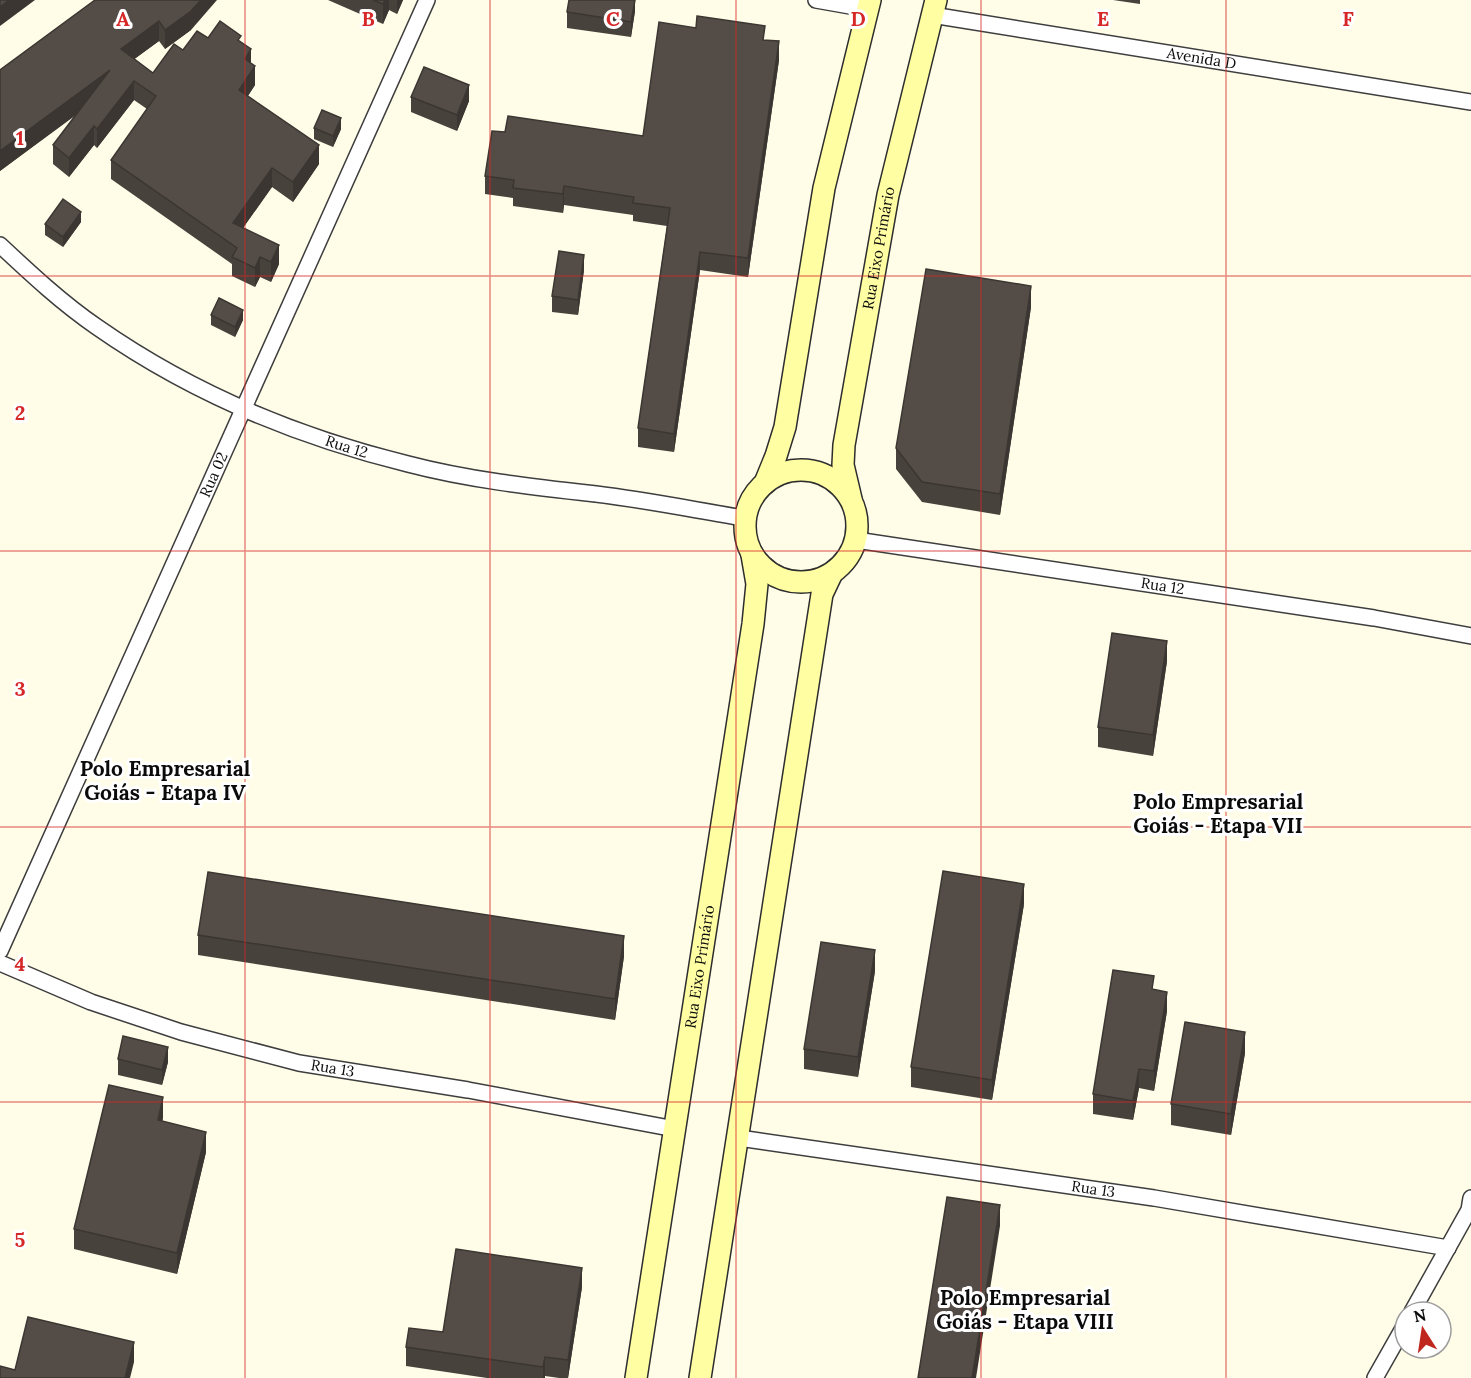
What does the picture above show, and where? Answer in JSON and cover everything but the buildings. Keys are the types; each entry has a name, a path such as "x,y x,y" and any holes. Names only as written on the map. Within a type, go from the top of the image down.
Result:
{"street":[{"name":"Rua 02","path":"0,951 427,0"},
{"path":"765,483 785,427 824,188 869,4 816,0"},
{"name":"Avenida D","path":"934,8 1471,102"},
{"name":"Rua Eixo Primário","path":"851,499 843,465 844,445 888,195 934,8"},
{"name":"Rua 12","path":"0,245 55,295 97,327 168,372 243,409 346,447 409,465 473,478 597,494 744,518"},
{"path":"795,470 812,471 827,476 841,486 851,499 857,519 856,540 851,554 831,575 814,582 796,583 778,579 763,569 746,543 744,518 748,505 765,483 779,474 795,470"},
{"name":"Rua 12","path":"856,540 1374,618 1471,636"},
{"name":"Rua Eixo Primário","path":"636,1378 753,624 757,584 752,555"},
{"path":"700,1378 822,594 831,575"},
{"name":"Rua 13","path":"0,963 91,1002 181,1032 299,1063 468,1090 675,1129"},
{"name":"Rua 13","path":"739,1138 1154,1198 1448,1248"},
{"path":"1419,1300 1469,1210 1471,1198"},
{"path":"1375,1378 1393,1346"}],"district":[{"name":"Polo Empresarial Goiás - Etapa IV","path":"165,781"},
{"name":"Polo Empresarial Goiás - Etapa VII","path":"1218,814"},
{"name":"Polo Empresarial Goiás - Etapa VIII","path":"1025,1310"}]}
